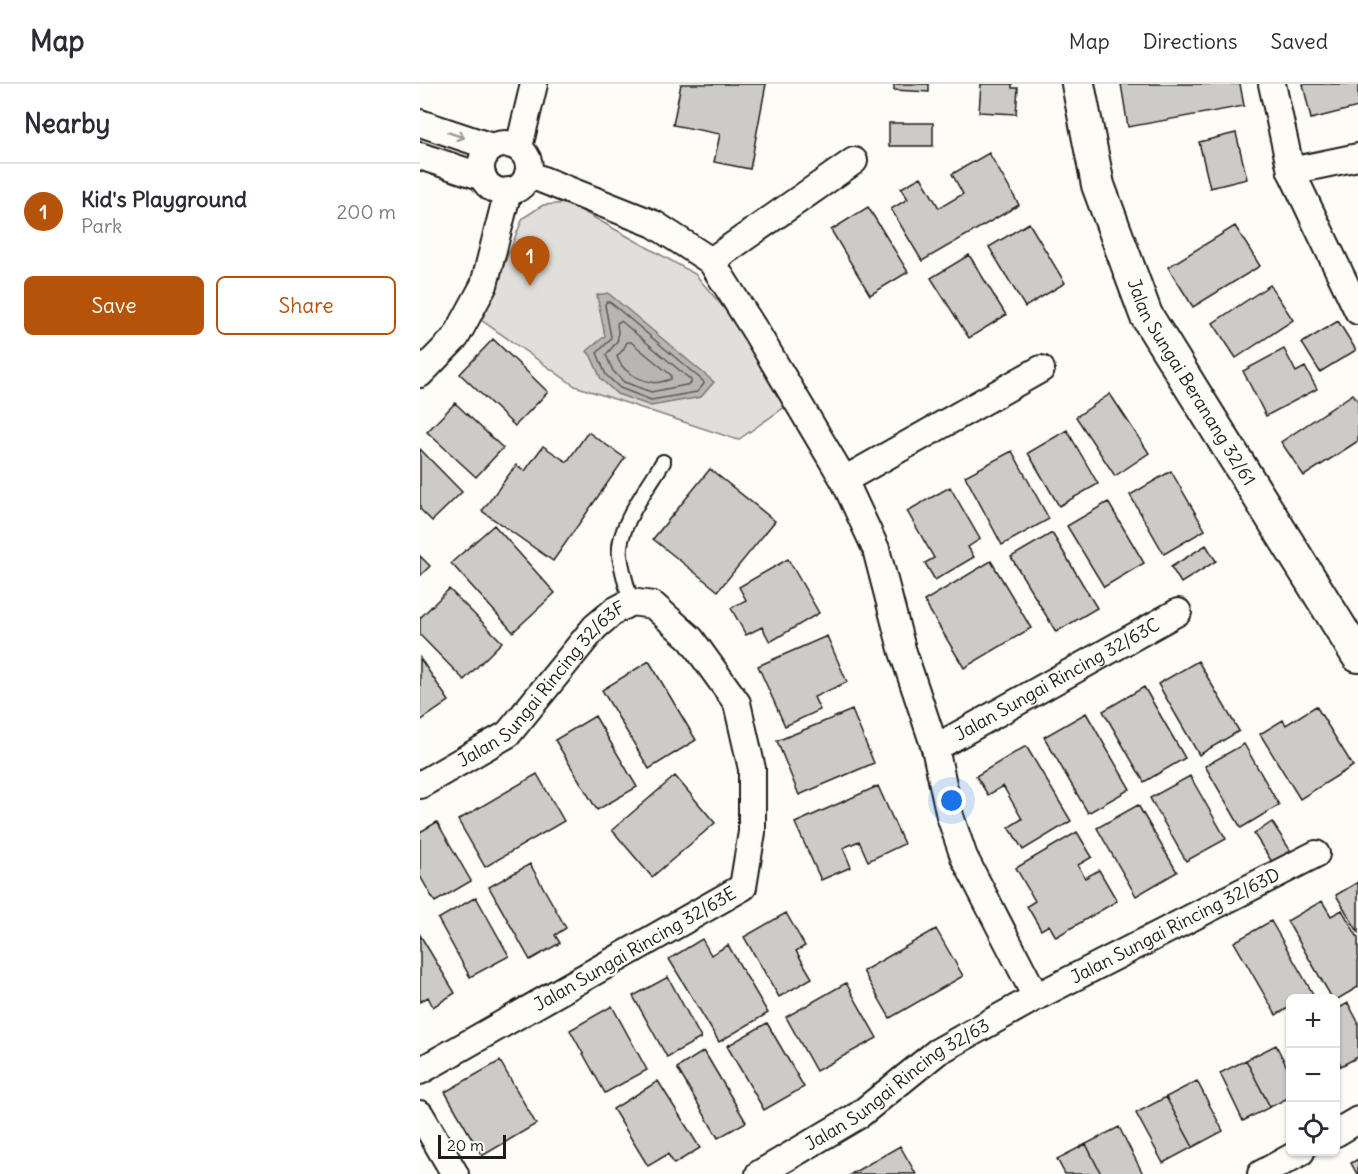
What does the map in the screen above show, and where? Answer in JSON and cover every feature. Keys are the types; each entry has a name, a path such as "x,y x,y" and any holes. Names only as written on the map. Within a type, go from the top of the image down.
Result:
{"street":[{"path":"519,147 534,84"},
{"name":"Jalan Sungai Beranang 32/61","path":"1078,84 1098,185 1146,315 1358,656"},
{"path":"1272,84 1291,171 1358,310"},
{"path":"420,123 492,147 506,144 519,147 529,164 528,174 521,186 500,191 487,183 481,166 484,155 492,147"},
{"path":"420,156 483,177"},
{"path":"1291,171 1358,157"},
{"path":"711,261 854,160"},
{"path":"528,174 654,224 711,261 756,332 844,480 876,549 902,650 935,748 950,816 964,857 1036,997"},
{"path":"420,374 456,337 484,285 507,191"},
{"path":"844,480 1041,369"},
{"name":"Jalan Sungai Rincing 32/63F","path":"420,784 508,735 595,627 614,611 631,602"},
{"name":"Jalan Sungai Rincing 32/63E","path":"420,1071 743,887 752,832 752,769 737,703 691,639 653,605 631,602"},
{"name":"Jalan Sungai Rincing 32/63C","path":"935,748 1178,612"},
{"name":"Jalan Sungai Rincing 32/63D","path":"1036,997 1316,854"},
{"name":"Jalan Sungai Rincing 32/63","path":"759,1174 859,1115 937,1052 1036,997"},
{"path":"420,1114 455,1174"},
{"path":"1340,1129 1358,1120"},
{"path":"1261,1174 1294,1156"}],"lane":[{"path":"631,602 620,554 621,537 627,522 663,462"}],"shaded area":[{"path":"568,203 695,274 750,339 789,404 738,440 575,386 481,320 523,218 543,205"}],"water":[{"path":"608,293 714,382 701,397 651,406 617,394 601,379 587,351 605,336 597,295"}],"building":[{"path":"681,84 766,84 750,169 714,162 720,134 673,125"},
{"path":"894,84 929,84 929,92 894,90"},
{"path":"981,84 1012,84 1012,88 1018,88 1016,114 979,112"},
{"path":"1121,84 1240,84 1244,106 1128,127"},
{"path":"1303,84 1358,84 1358,107 1311,119"},
{"path":"889,123 933,123 933,146 889,146"},
{"path":"1236,133 1247,179 1210,188 1199,142"},
{"path":"989,153 1019,205 922,261 891,209 908,199 901,188 921,177 939,208 963,194 952,174"},
{"path":"868,207 908,272 870,295 831,230"},
{"path":"1029,223 1065,283 1025,307 989,247"},
{"path":"1235,226 1260,266 1193,307 1168,267"},
{"path":"969,255 1006,315 969,338 931,278"},
{"path":"1270,285 1293,320 1236,358 1213,323"},
{"path":"1338,321 1356,350 1320,372 1302,343"},
{"path":"493,339 548,392 515,426 460,374"},
{"path":"1284,349 1296,372 1305,367 1317,389 1266,416 1243,371"},
{"path":"1110,394 1149,453 1115,476 1076,417"},
{"path":"1353,394 1358,401 1358,441 1304,476 1281,442"},
{"path":"455,403 503,448 476,477 427,432"},
{"path":"1067,430 1098,484 1059,506 1028,453"},
{"path":"588,432 625,458 553,561 482,511 516,465 525,471 543,446 567,462"},
{"path":"420,449 462,492 432,521 420,509"},
{"path":"1012,451 1049,519 1002,545 965,476"},
{"path":"710,469 775,521 718,591 653,539"},
{"path":"1171,471 1205,530 1164,554 1130,495"},
{"path":"950,487 980,539 968,547 974,557 935,580 925,563 934,558 907,511"},
{"path":"1108,502 1144,563 1104,587 1067,526"},
{"path":"494,525 555,593 513,632 451,563"},
{"path":"1052,533 1097,608 1056,632 1011,557"},
{"path":"1206,545 1216,561 1181,583 1171,567"},
{"path":"420,556 430,566 420,576"},
{"path":"788,559 819,613 770,642 762,627 746,635 731,608 746,600 739,587"},
{"path":"991,561 1031,628 964,668 924,601"},
{"path":"449,589 502,642 464,680 420,635 420,618"},
{"path":"827,636 847,682 814,697 820,710 785,726 758,666"},
{"path":"420,658 449,701 420,721"},
{"path":"649,661 696,740 649,769 602,690"},
{"path":"1198,661 1239,731 1199,755 1158,684"},
{"path":"1144,687 1185,758 1144,782 1103,711"},
{"path":"1316,706 1353,766 1300,799 1260,734 1283,720 1286,725"},
{"path":"852,710 874,763 799,795 777,741"},
{"path":"1086,713 1130,789 1088,813 1044,737"},
{"path":"595,716 637,787 597,810 555,740"},
{"path":"1244,744 1279,805 1241,828 1205,766"},
{"path":"1026,746 1071,821 1023,850 1009,827 1022,819 1003,786 988,795 976,776"},
{"path":"537,774 564,821 485,867 458,820"},
{"path":"675,776 715,823 652,877 612,830"},
{"path":"1190,776 1226,839 1186,861 1150,798"},
{"path":"878,786 904,844 868,861 859,841 843,848 851,867 821,880 795,823"},
{"path":"1138,805 1177,872 1136,896 1097,828"},
{"path":"437,822 471,881 435,902 420,876 420,832"},
{"path":"1272,822 1292,853 1274,865 1254,834"},
{"path":"1077,832 1092,857 1078,865 1085,878 1099,870 1117,901 1056,937 1049,925 1041,930 1027,906 1035,901 1016,868"},
{"path":"530,864 566,928 555,935 560,943 530,960 489,887"},
{"path":"1358,882 1358,932 1336,895"},
{"path":"476,897 509,956 470,977 438,919"},
{"path":"1322,901 1331,916 1342,910 1358,938 1358,987 1340,998 1340,994 1330,994 1287,921"},
{"path":"786,913 805,946 796,951 812,978 779,997 744,937"},
{"path":"1271,921 1313,994 1286,994 1286,1009 1276,1015 1234,942"},
{"path":"936,929 963,976 890,1018 863,971"},
{"path":"420,935 455,993 433,1007 428,997 420,1002"},
{"path":"702,939 711,955 728,945 768,1013 719,1042 669,959"},
{"path":"668,977 701,1038 667,1057 633,996"},
{"path":"846,983 877,1038 816,1071 786,1017"},
{"path":"1348,1003 1358,1022 1358,1057 1341,1066 1340,1064 1340,1008"},
{"path":"612,1006 647,1070 605,1093 570,1030"},
{"path":"767,1023 804,1087 764,1110 727,1046"},
{"path":"1276,1045 1286,1065 1286,1099 1270,1107 1246,1060"},
{"path":"704,1051 746,1122 718,1138 677,1068"},
{"path":"1246,1060 1270,1107 1243,1121 1220,1073"},
{"path":"500,1061 536,1124 482,1156 445,1092"},
{"path":"658,1081 700,1148 674,1164 668,1154 648,1166 613,1109"},
{"path":"1197,1081 1223,1131 1193,1147 1166,1097"},
{"path":"1166,1097 1193,1147 1163,1163 1136,1113"},
{"path":"1119,1127 1143,1174 1101,1174 1086,1144"},
{"path":"1086,1144 1101,1174 1065,1174 1057,1159"},
{"path":"900,1146 916,1174 851,1174"},
{"path":"1358,1159 1358,1174 1357,1174 1351,1163"}],"place":[{"name":"Kid's Playground","path":"530,286"}]}
